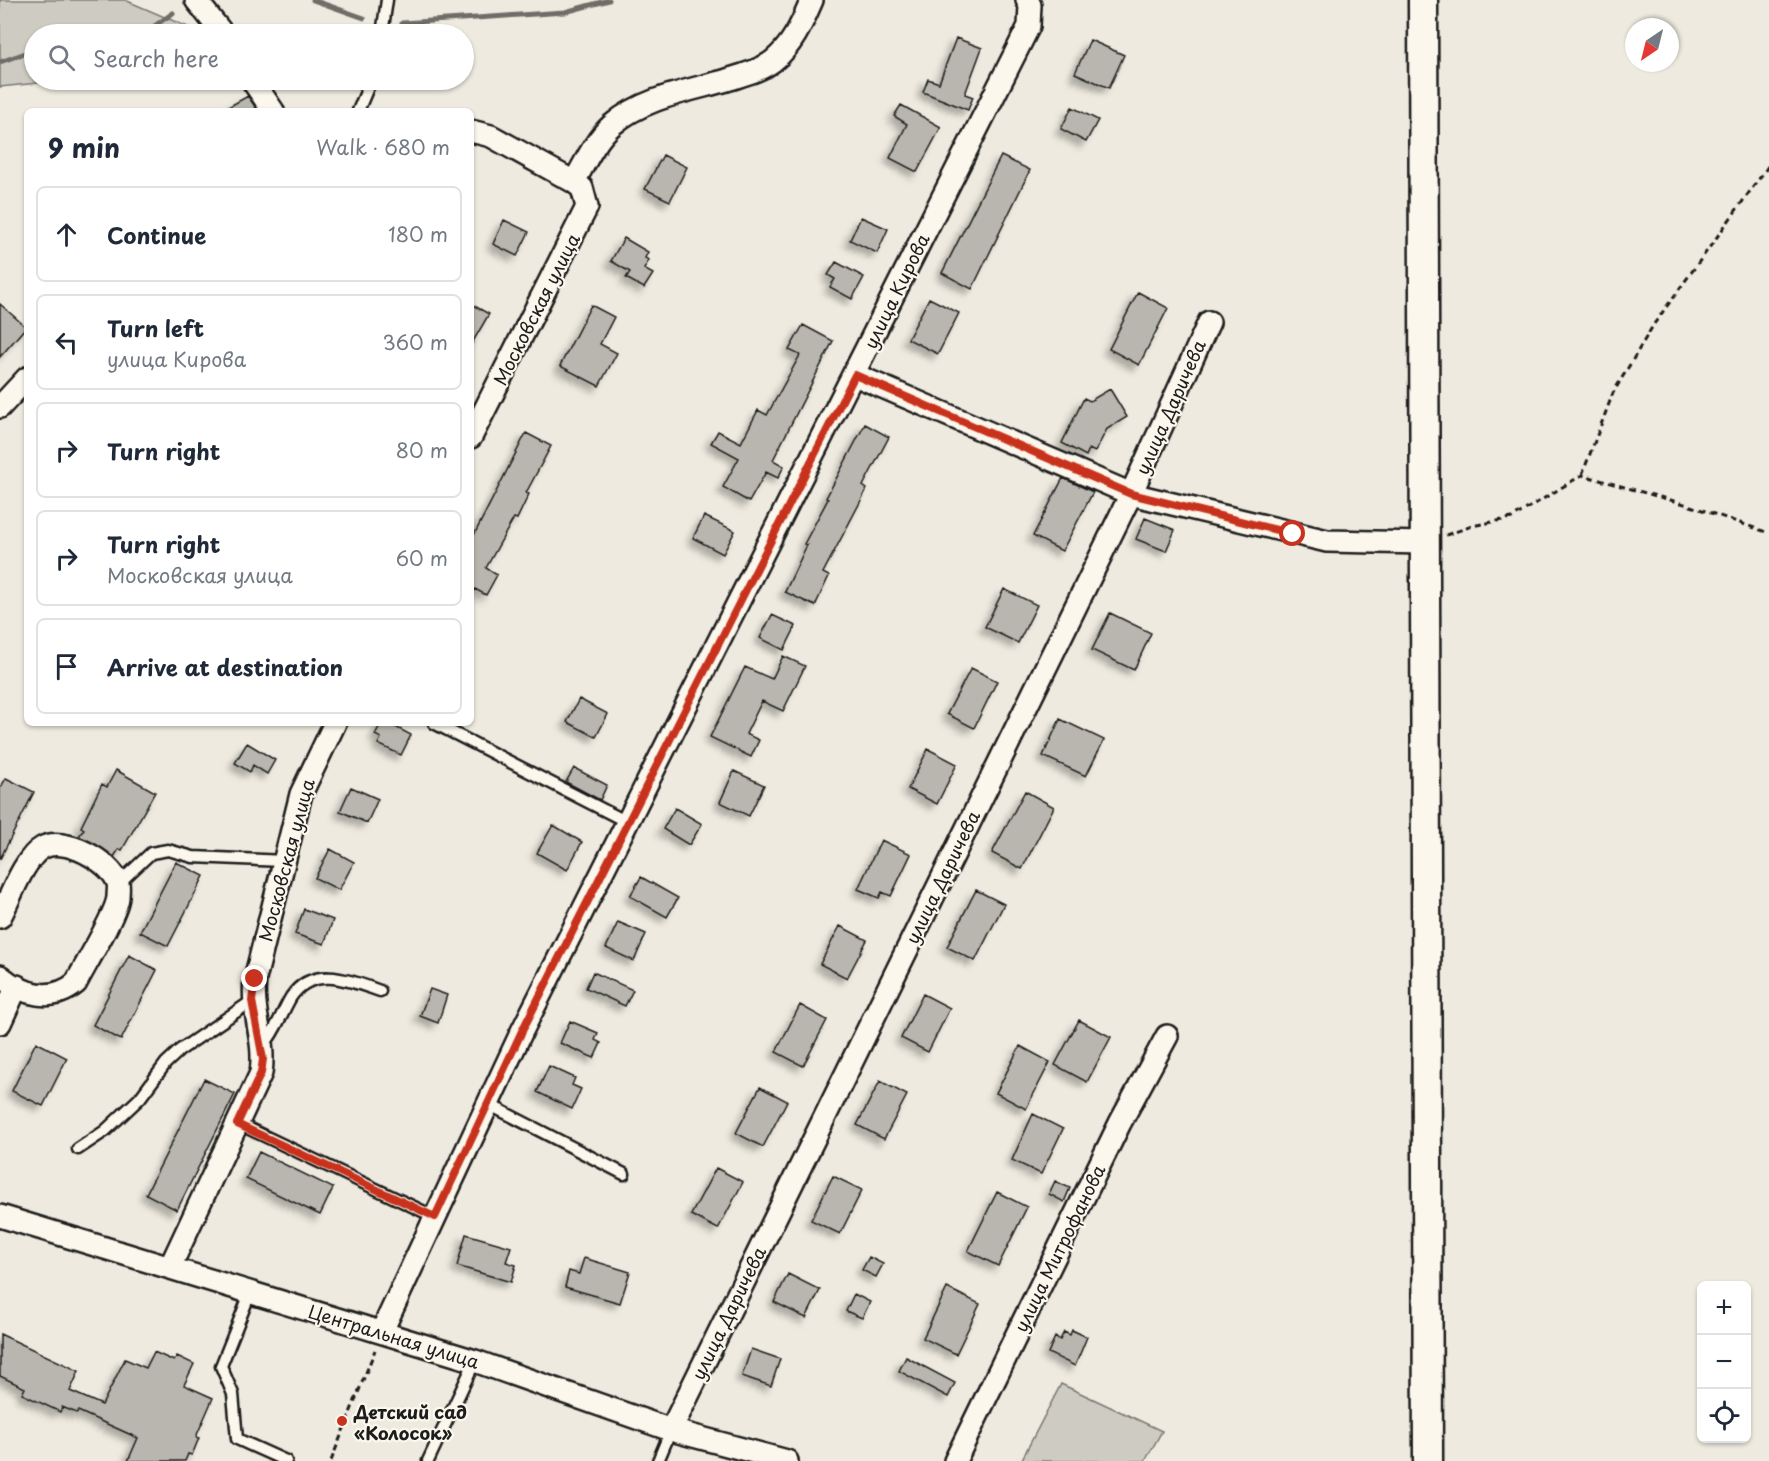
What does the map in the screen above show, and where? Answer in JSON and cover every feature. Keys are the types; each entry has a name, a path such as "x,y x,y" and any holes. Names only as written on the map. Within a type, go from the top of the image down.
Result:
{"main road":[{"path":"1424,0 1428,1461"}],"street":[{"path":"196,0 215,24"},
{"path":"474,132 491,136 574,182 597,143 612,125 635,109 656,100 750,73 772,62 788,47 799,30 812,0"},
{"name":"улица Кирова","path":"382,1331 522,1031 629,823 1029,26 1030,6 1027,0"},
{"path":"259,90 271,108"},
{"name":"Московская улица","path":"474,431 587,207 582,188 574,182"},
{"name":"улица Даричева","path":"670,1430 1131,494 1209,322"},
{"path":"855,375 1131,494 1327,541 1424,543"},
{"path":"0,406 24,381"},
{"name":"Московская улица","path":"170,1267 261,1073 263,1046 252,1001 255,979 301,794 333,726"},
{"path":"0,917 31,856 43,847 56,843 70,845 97,860 110,870 118,884 118,900 76,983 66,991 53,996 35,995 8,981 0,1023"},
{"name":"улица Митрофанова","path":"955,1461 1120,1123 1167,1036"},
{"name":"Центральная улица","path":"0,1216 382,1331 475,1361 670,1430 787,1461"}],"lane":[{"path":"383,24 387,0"},
{"path":"359,108 367,90"},
{"path":"440,726 629,823"},
{"path":"118,884 151,853 168,850 193,857 284,861"},
{"path":"263,1046 274,1032 292,996 304,984 319,977 338,977 380,991"},
{"path":"78,1149 105,1131 140,1098 166,1063 180,1050 252,1001"},
{"path":"488,1104 624,1174"},
{"path":"237,1124 435,1217"},
{"path":"250,1291 221,1366 233,1394 237,1439 286,1461"},
{"path":"428,1461 475,1361"},
{"path":"658,1461 670,1430"}],"path":[{"path":"1424,543 1472,526 1512,518 1582,475 1613,393 1648,334 1769,165"},
{"path":"1582,475 1688,505 1769,533"},
{"path":"331,1461 382,1331"}],"shaded area":[{"path":"0,0 125,0 181,24 24,24 24,84 0,87"},
{"path":"1061,1384 1162,1431 1145,1461 1021,1461"}],"building":[{"path":"956,38 982,48 965,94 973,97 968,110 923,92 928,79 939,83"},
{"path":"1090,40 1124,55 1109,88 1075,73"},
{"path":"248,96 256,108 226,108"},
{"path":"901,105 941,127 917,172 890,158 907,124 894,116"},
{"path":"1072,107 1098,120 1086,142 1061,129"},
{"path":"663,155 687,167 670,201 645,189"},
{"path":"1001,156 1030,170 972,289 942,273"},
{"path":"861,217 888,229 877,253 850,240"},
{"path":"504,220 529,232 517,256 493,244"},
{"path":"624,238 648,252 645,258 649,260 644,269 653,274 644,288 626,278 630,272 611,261"},
{"path":"836,262 864,277 852,299 830,287 835,279 828,275"},
{"path":"1138,292 1168,308 1139,365 1109,349"},
{"path":"929,298 959,313 938,354 908,339"},
{"path":"0,304 24,325 24,329 0,357"},
{"path":"591,305 614,317 600,344 617,353 599,386 560,366"},
{"path":"474,306 489,314 474,340"},
{"path":"803,325 833,341 773,460 784,466 778,478 766,472 749,502 723,487 739,458 711,443 718,431 741,443 758,410 767,415 800,355 789,350"},
{"path":"1110,389 1127,417 1107,429 1095,452 1089,449 1086,456 1062,443 1084,398 1090,401"},
{"path":"865,424 889,437 863,486 867,489 823,573 829,576 815,606 785,592 807,545 804,544"},
{"path":"526,433 551,446 526,493 529,494 517,519 514,518 486,568 497,575 486,595 475,589 474,591 474,535"},
{"path":"1063,478 1093,492 1062,551 1033,536"},
{"path":"704,516 735,531 723,554 693,538"},
{"path":"1145,518 1175,530 1166,551 1136,539"},
{"path":"1004,589 1037,605 1018,643 985,627"},
{"path":"1110,613 1151,633 1134,670 1092,650"},
{"path":"772,615 796,626 784,650 760,638"},
{"path":"783,656 805,666 783,711 762,701 746,734 759,740 751,757 710,737 745,667 772,679"},
{"path":"971,668 997,681 974,728 947,714"},
{"path":"579,699 608,714 596,737 567,722"},
{"path":"1060,719 1104,740 1086,776 1043,756"},
{"path":"380,726 394,726 411,735 401,755 378,744 381,738 375,735"},
{"path":"247,743 275,760 267,774 253,765 250,772 235,763"},
{"path":"928,749 957,764 937,804 908,789"},
{"path":"574,768 607,785 600,800 566,782"},
{"path":"116,770 155,792 122,850 119,849 114,857 79,836 84,829 81,827 102,784 107,787"},
{"path":"734,771 764,785 749,816 720,802"},
{"path":"6,778 34,792 0,859 0,789"},
{"path":"351,787 378,799 367,823 340,811"},
{"path":"1025,791 1054,807 1022,869 992,853"},
{"path":"675,808 702,824 689,845 663,829"},
{"path":"553,825 582,842 567,870 537,853"},
{"path":"881,840 911,854 891,896 882,892 879,898 858,889"},
{"path":"330,849 354,862 339,890 315,878"},
{"path":"176,862 204,876 168,946 140,932"},
{"path":"641,877 678,898 667,917 630,896"},
{"path":"976,890 1004,904 975,961 947,947"},
{"path":"304,909 333,920 324,944 295,934"},
{"path":"618,922 646,934 634,961 606,948"},
{"path":"840,926 867,940 847,978 820,964"},
{"path":"129,955 157,970 121,1040 93,1025"},
{"path":"593,972 633,990 625,1006 586,988"},
{"path":"430,989 447,995 438,1023 420,1016"},
{"path":"923,994 950,1008 928,1052 901,1038"},
{"path":"800,1005 827,1020 803,1066 776,1052"},
{"path":"1079,1020 1111,1037 1087,1082 1055,1065"},
{"path":"570,1021 598,1033 595,1040 601,1043 594,1058 560,1043"},
{"path":"36,1042 67,1058 43,1106 12,1091"},
{"path":"1020,1046 1050,1062 1026,1109 996,1093"},
{"path":"549,1066 575,1078 572,1085 581,1089 572,1109 537,1092"},
{"path":"204,1079 235,1094 177,1210 146,1194"},
{"path":"880,1081 907,1095 884,1139 857,1125"},
{"path":"760,1087 787,1101 763,1147 736,1133"},
{"path":"1033,1114 1063,1129 1041,1174 1012,1160"},
{"path":"259,1152 333,1188 320,1215 246,1179"},
{"path":"716,1168 743,1182 718,1229 691,1215"},
{"path":"833,1176 862,1190 840,1234 811,1220"},
{"path":"1055,1181 1070,1188 1064,1202 1049,1194"},
{"path":"997,1192 1027,1207 998,1266 968,1251"},
{"path":"466,1234 511,1247 506,1262 516,1265 511,1282 457,1266"},
{"path":"869,1257 883,1264 876,1277 862,1270"},
{"path":"584,1258 630,1272 620,1303 565,1287 569,1271 579,1274"},
{"path":"788,1274 820,1290 806,1318 774,1302"},
{"path":"947,1288 980,1304 956,1354 923,1338"},
{"path":"854,1294 870,1302 862,1318 846,1311"},
{"path":"1072,1330 1087,1337 1075,1366 1048,1353 1055,1337 1060,1340 1064,1332 1070,1335"},
{"path":"0,1334 79,1371 70,1391 102,1405 125,1359 146,1368 154,1352 174,1361 177,1356 194,1364 184,1385 213,1398 196,1437 199,1438 192,1455 188,1454 185,1461 128,1461 138,1438 78,1411 77,1413 62,1407 60,1412 22,1394 25,1388 0,1376"},
{"path":"751,1349 780,1359 771,1386 742,1376"},
{"path":"906,1357 955,1383 948,1397 899,1371"}],"waterway":[{"path":"313,0 364,18"},
{"path":"402,23 565,12 609,0"},
{"path":"157,24 173,13"},
{"path":"0,62 24,54"}],"place":[{"name":"Детский сад «Колосок»","path":"342,1421"}],"route":[{"path":"255,979 252,1001 263,1046 263,1059 261,1073 237,1124 435,1217 522,1031 855,375 1131,494 1293,534"}]}
